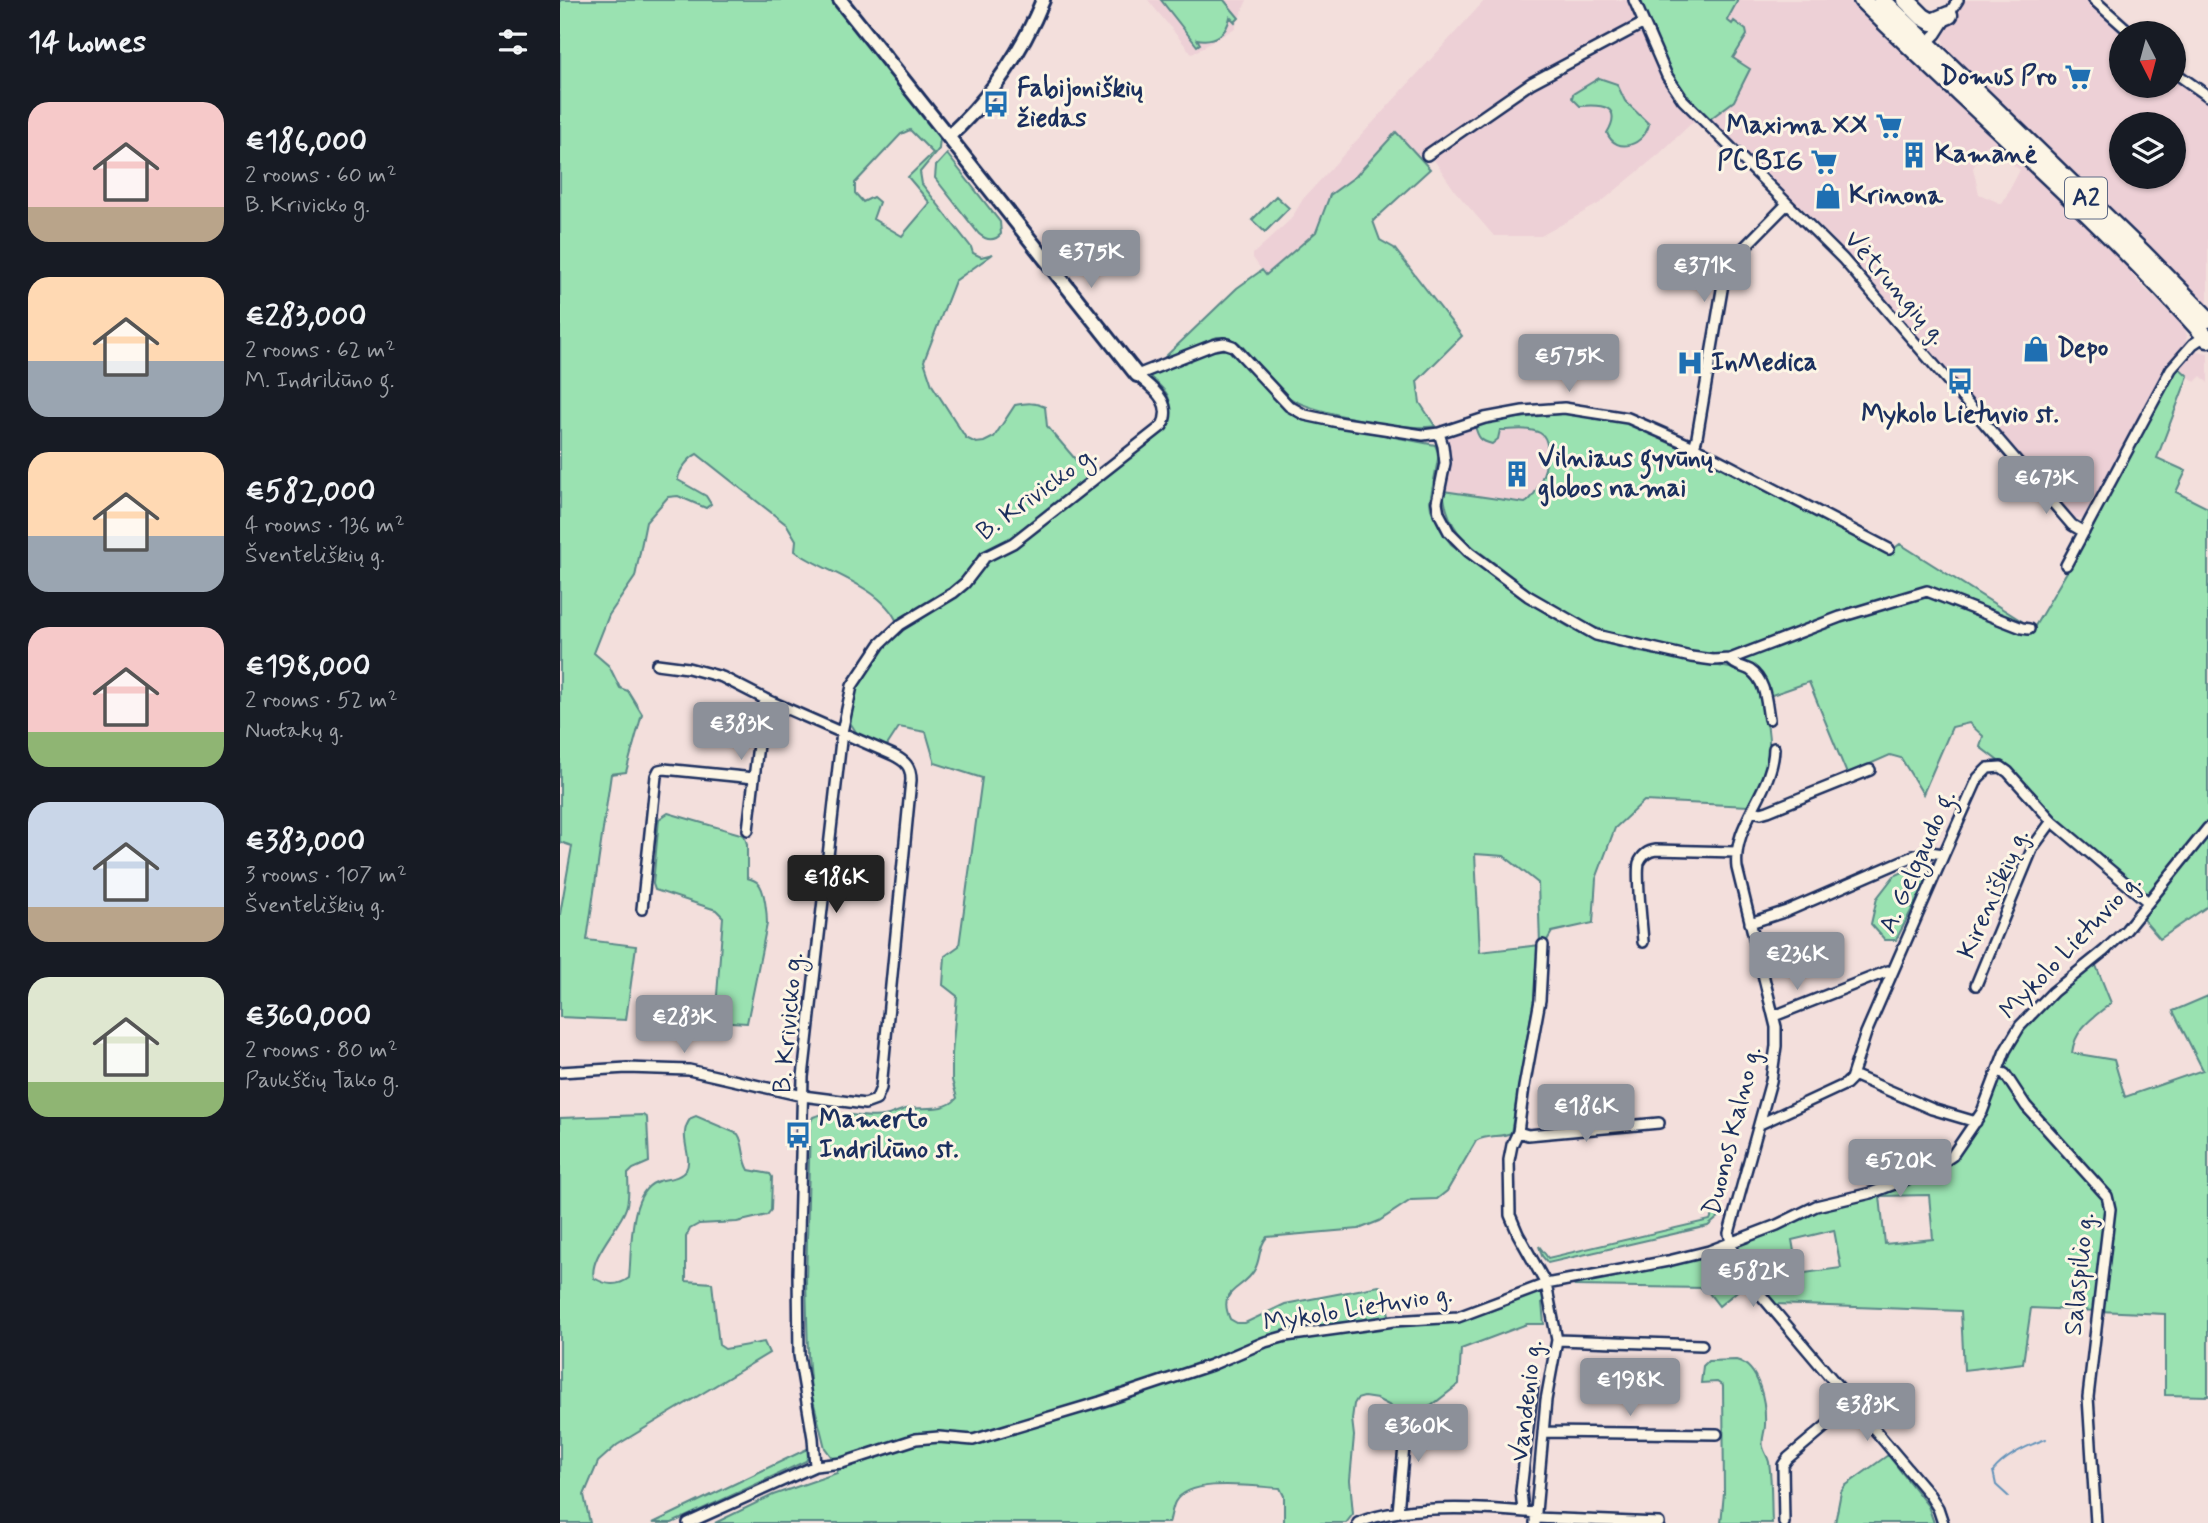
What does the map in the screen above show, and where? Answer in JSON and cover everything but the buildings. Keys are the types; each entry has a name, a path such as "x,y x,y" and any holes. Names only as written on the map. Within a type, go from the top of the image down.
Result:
{"highway":[{"name":"A2","path":"1862,0 2144,254 2208,319"},
{"name":"A2","path":"1882,0 1923,53 2150,277 2207,337"},
{"path":"1906,0 1932,22 1949,15"}],"main road":[{"path":"840,0 1137,375"},
{"path":"949,136 994,88 1016,55 1043,0"}],"street":[{"name":"Vėtrungių g.","path":"1634,0 1667,76 1684,100 1843,259 2072,524 2084,532"},
{"path":"1923,53 1958,0"},
{"path":"2094,0 2118,21"},
{"path":"1427,155 1531,83 1644,23"},
{"path":"2186,80 2208,96"},
{"path":"1694,447 1726,267 1787,204"},
{"path":"2066,565 2171,369 2193,344 2207,337"},
{"path":"1137,375 1213,345 1229,344 1239,351 1289,406 1305,415 1338,422 1414,434 1438,433 1503,414 1564,408 1628,418 1694,447 1889,549"},
{"name":"B. Krivicko g.","path":"815,1466 799,1346 803,1097 808,1027 842,732 852,686 871,656 900,625 947,597 965,583 985,557 1013,543 1158,430 1165,416 1163,399 1137,375"},
{"path":"1438,433 1445,463 1437,502 1439,513 1449,531 1469,552 1528,596 1596,635 1691,657 1730,659 1840,617 1927,591 2029,629"},
{"path":"1730,659 1734,664 1751,671 1762,683 1769,719"},
{"path":"560,1072 627,1068 689,1070 803,1097 865,1104 872,1103 879,1095 911,780 910,768 905,762 717,675 657,664"},
{"path":"748,830 765,699"},
{"name":"Duonos Kalno g.","path":"1730,1242 1729,1233 1760,1124 1776,1046 1774,1016 1737,868 1736,852 1739,839 1768,779 1774,748"},
{"name":"A. Gelgaudo g.","path":"1853,1075 1866,1033 1892,972 1978,778 1988,768 2001,767 2008,772 2052,821 2148,902"},
{"path":"642,909 656,776 659,771 664,769 754,778"},
{"path":"1752,811 1768,811 1870,771"},
{"name":"Kireniškių g.","path":"1976,985 2033,847 2052,821"},
{"name":"Mykolo Lietuvio g.","path":"688,1523 815,1466 842,1463 916,1439 939,1437 973,1440 1112,1398 1211,1365 1286,1336 1394,1321 1458,1317 1546,1284 1709,1251 1777,1225 1816,1206 1871,1193 1931,1170 1952,1156 1976,1122 1988,1101 2011,1038 2035,1008 2112,943 2208,828"},
{"path":"1643,942 1639,875 1644,856 1656,850 1736,852"},
{"path":"1750,923 1787,911 1916,855 1929,852 1944,854"},
{"name":"Vandenio g.","path":"1535,1518 1543,1432 1557,1340 1546,1284 1510,1215 1509,1160 1511,1145 1518,1132 1540,1000 1544,945"},
{"path":"1774,1016 1888,971 1892,972"},
{"name":"Salaspilio g.","path":"1999,1071 2005,1074 2026,1106 2108,1196 2110,1209 2088,1401 2096,1523"},
{"path":"1760,1124 1846,1084 1853,1075 1931,1109 1976,1122"},
{"path":"1518,1132 1528,1135 1659,1123"},
{"path":"1730,1242 1742,1270 1755,1288 1929,1494 1943,1523"},
{"path":"1557,1340 1702,1345"},
{"path":"1523,1511 1521,1491 1533,1384"},
{"path":"1784,1523 1783,1465 1853,1403"},
{"path":"1398,1512 1407,1414"},
{"path":"1543,1432 1717,1434"},
{"path":"1359,1523 1398,1512 1440,1508 1523,1511 1535,1518 1659,1523"}],"shaded area":[{"path":"1148,0 1247,0 1235,28 1192,54"},
{"path":"1485,0 1629,0 1635,16 1631,25 1508,94 1419,156 1396,132 1356,176 1330,195 1316,232 1266,276 1253,254 1291,219 1303,199"},
{"path":"1738,0 1851,0 2123,260 2138,282 2184,326 2187,336 2185,344 2170,364 2084,519 2073,518 1833,238 1710,119 1726,108 1749,68 1733,59 1747,35 1727,20","holes":["1987,145 2020,170 2002,204 1979,194 1973,168"]},
{"path":"1965,0 2087,0 2111,21 2109,98 2186,98 2186,85 2208,99 2208,310 1944,49 1943,37"},
{"path":"1636,32 1643,34 1662,76 1696,119 1600,203 1541,236 1494,236 1455,191 1432,157 1530,89"},
{"path":"2196,351 2208,353 2208,383 2201,376 2195,382 2177,366"},
{"path":"1475,426 1478,437 1500,430 1527,430 1539,432 1547,439 1549,451 1536,494 1530,501 1525,503 1443,491 1442,436"}],"green space":[{"path":"560,0 833,0 940,137 939,149 920,172 922,184 973,253 981,257 993,254 955,281 924,361 932,385 966,438 976,443 984,442 994,437 1015,405 1038,404 1045,407 1047,426 1092,479 1102,478 1147,443 1166,420 1168,396 1149,376 1218,347 1230,348 1292,413 1322,423 1435,445 1439,454 1430,501 1431,509 1451,544 1521,598 1596,641 1743,672 1758,686 1769,742 1766,772 1749,806 1644,801 1615,828 1596,879 1593,923 1552,932 1543,947 1511,1133 1476,1141 1447,1191 1437,1199 1411,1200 1379,1221 1359,1229 1267,1237 1255,1269 1229,1295 1227,1309 1230,1319 1245,1323 1285,1304 1379,1286 1383,1288 1391,1324 1449,1323 1538,1290 1546,1295 1542,1302 1544,1324 1527,1324 1461,1349 1459,1384 1431,1406 1420,1410 1398,1410 1377,1399 1357,1399 1352,1419 1354,1436 1350,1480 1353,1514 1346,1523 1284,1523 1284,1496 1280,1488 1224,1485 1194,1489 1183,1494 1175,1502 1169,1523 715,1523 773,1495 837,1473 839,1467 825,1448 811,1392 808,1355 806,1281 810,1123 813,1117 822,1115 875,1117 905,1109 946,1106 957,1098 952,1080 952,1054 957,996 943,985 945,956 959,946 982,778 935,763 926,732 899,727 886,747 858,735 849,721 856,686 885,644 900,630 893,615 870,592 795,551 796,540 787,525 697,454 684,465 678,480 706,496 711,504 706,508 678,496 668,497 646,522 635,577 609,615 594,653 609,666 620,688 628,691 642,714 626,772 611,774 587,940 636,946 626,1020 560,1017 560,914 572,846 560,842","holes":["910,130 933,153 908,177 930,203 902,236 873,219 879,202 873,197 863,202 855,193 855,183 901,134","1475,854 1504,856 1538,883 1540,945 1480,952"]},
{"path":"1161,0 1224,0 1239,18 1235,22 1230,17 1226,28 1215,38 1197,39 1200,44 1197,46"},
{"path":"1638,0 1738,0 1727,20 1732,24 1734,21 1746,30 1747,35 1733,58 1750,69 1734,101 1710,119 1696,105 1666,64"},
{"path":"1599,78 1617,84 1625,101 1649,124 1637,142 1624,146 1617,144 1607,133 1613,117 1611,112 1602,107 1580,106 1572,98 1573,94"},
{"path":"1396,132 1430,169 1373,221 1380,240 1394,248 1462,336 1417,381 1420,403 1435,426 1384,424 1301,404 1283,392 1239,343 1230,338 1217,337 1167,359 1165,357 1237,288 1262,270 1266,275 1316,232 1330,195 1356,176"},
{"path":"947,154 1000,222 1001,234 996,238 988,239 979,234 935,178 936,166"},
{"path":"1276,196 1289,208 1265,232 1252,220"},
{"path":"2177,366 2188,376 2157,458 2186,471 2176,492 2208,508 2208,822 2149,893 2140,893 2056,821 2014,773 1980,747 1983,736 1969,723 1952,727 1923,794 1901,758 1890,755 1847,774 1809,682 1769,696 1754,669 1707,655 1622,636 1573,618 1534,594 1468,543 1449,517 1443,491 1525,503 1536,491 1547,458 1545,439 1540,433 1526,429 1500,430 1498,439 1492,444 1480,438 1475,426 1497,420 1572,413 1633,422 1888,553 1900,544 2028,625 2035,626 2091,531"},
{"path":"668,813 744,835 747,844 747,878 756,881 760,886 767,924 747,1023 715,1021 723,917 716,910 655,890 653,884 659,819"},
{"path":"2208,834 2208,906 2160,939 2141,917"},
{"path":"1916,866 1925,871 1926,882 1896,940 1885,940 1871,924 1877,898 1894,876"},
{"path":"2095,963 2111,1003 2081,1030 2072,1053 2114,1060 2125,1097 2203,1070 2173,1011 2208,996 2208,1396 2165,1395 2165,1314 2031,1308 2023,1363 1964,1370 1961,1311 1776,1304 1740,1261 1737,1245 1818,1209 1898,1188 1951,1162 1965,1146 1986,1109 2013,1042 2030,1019 2074,978","holes":["1929,1195 1933,1239 1885,1244 1880,1196","1834,1230 1841,1268 1798,1274 1792,1240"]},
{"path":"643,1115 647,1118 649,1162 628,1174 626,1208 600,1252 593,1270 594,1278 612,1284 629,1278 633,1225 640,1198 647,1188 656,1182 676,1177 686,1170 688,1158 685,1132 691,1118 696,1116 738,1134 749,1170 770,1174 772,1177 771,1210 767,1215 737,1222 699,1224 690,1229 686,1237 686,1281 712,1283 719,1345 725,1349 764,1342 769,1353 617,1445 598,1462 584,1495 590,1523 560,1523 560,1118"},
{"path":"1714,1210 1721,1215 1708,1226 1548,1263 1539,1246 1548,1258 1710,1220"},
{"path":"1716,1254 1728,1258 1747,1283 1719,1306 1705,1288 1575,1286 1577,1282"},
{"path":"1736,1360 1751,1370 1763,1397 1763,1444 1770,1470 1772,1523 1721,1523 1724,1493 1723,1386 1717,1382 1701,1383 1703,1366 1708,1361"},
{"path":"807,1449 806,1461 672,1523 653,1523"},
{"path":"1888,1455 1928,1506 1934,1523 1835,1523 1841,1492 1845,1486"}],"waterway":[{"path":"2008,1496 1996,1485 1993,1471 2011,1456 2046,1439"}],"place":[{"name":"Domus Pro","path":"2078,77"},
{"name":"Fabijoniškių žiedas","path":"996,104"},
{"name":"Maxima XX","path":"1889,126"},
{"name":"Kamanė","path":"1914,155"},
{"name":"PC BIG","path":"1824,162"},
{"name":"Krinona","path":"1828,196"},
{"name":"Depo","path":"2036,349"},
{"name":"InMedica","path":"1690,363"},
{"name":"Mykolo Lietuvio st.","path":"1960,381"},
{"name":"Vilniaus gyvūnų globos namai","path":"1517,474"},
{"name":"Mamerto Indriliūno st.","path":"798,1135"}]}
